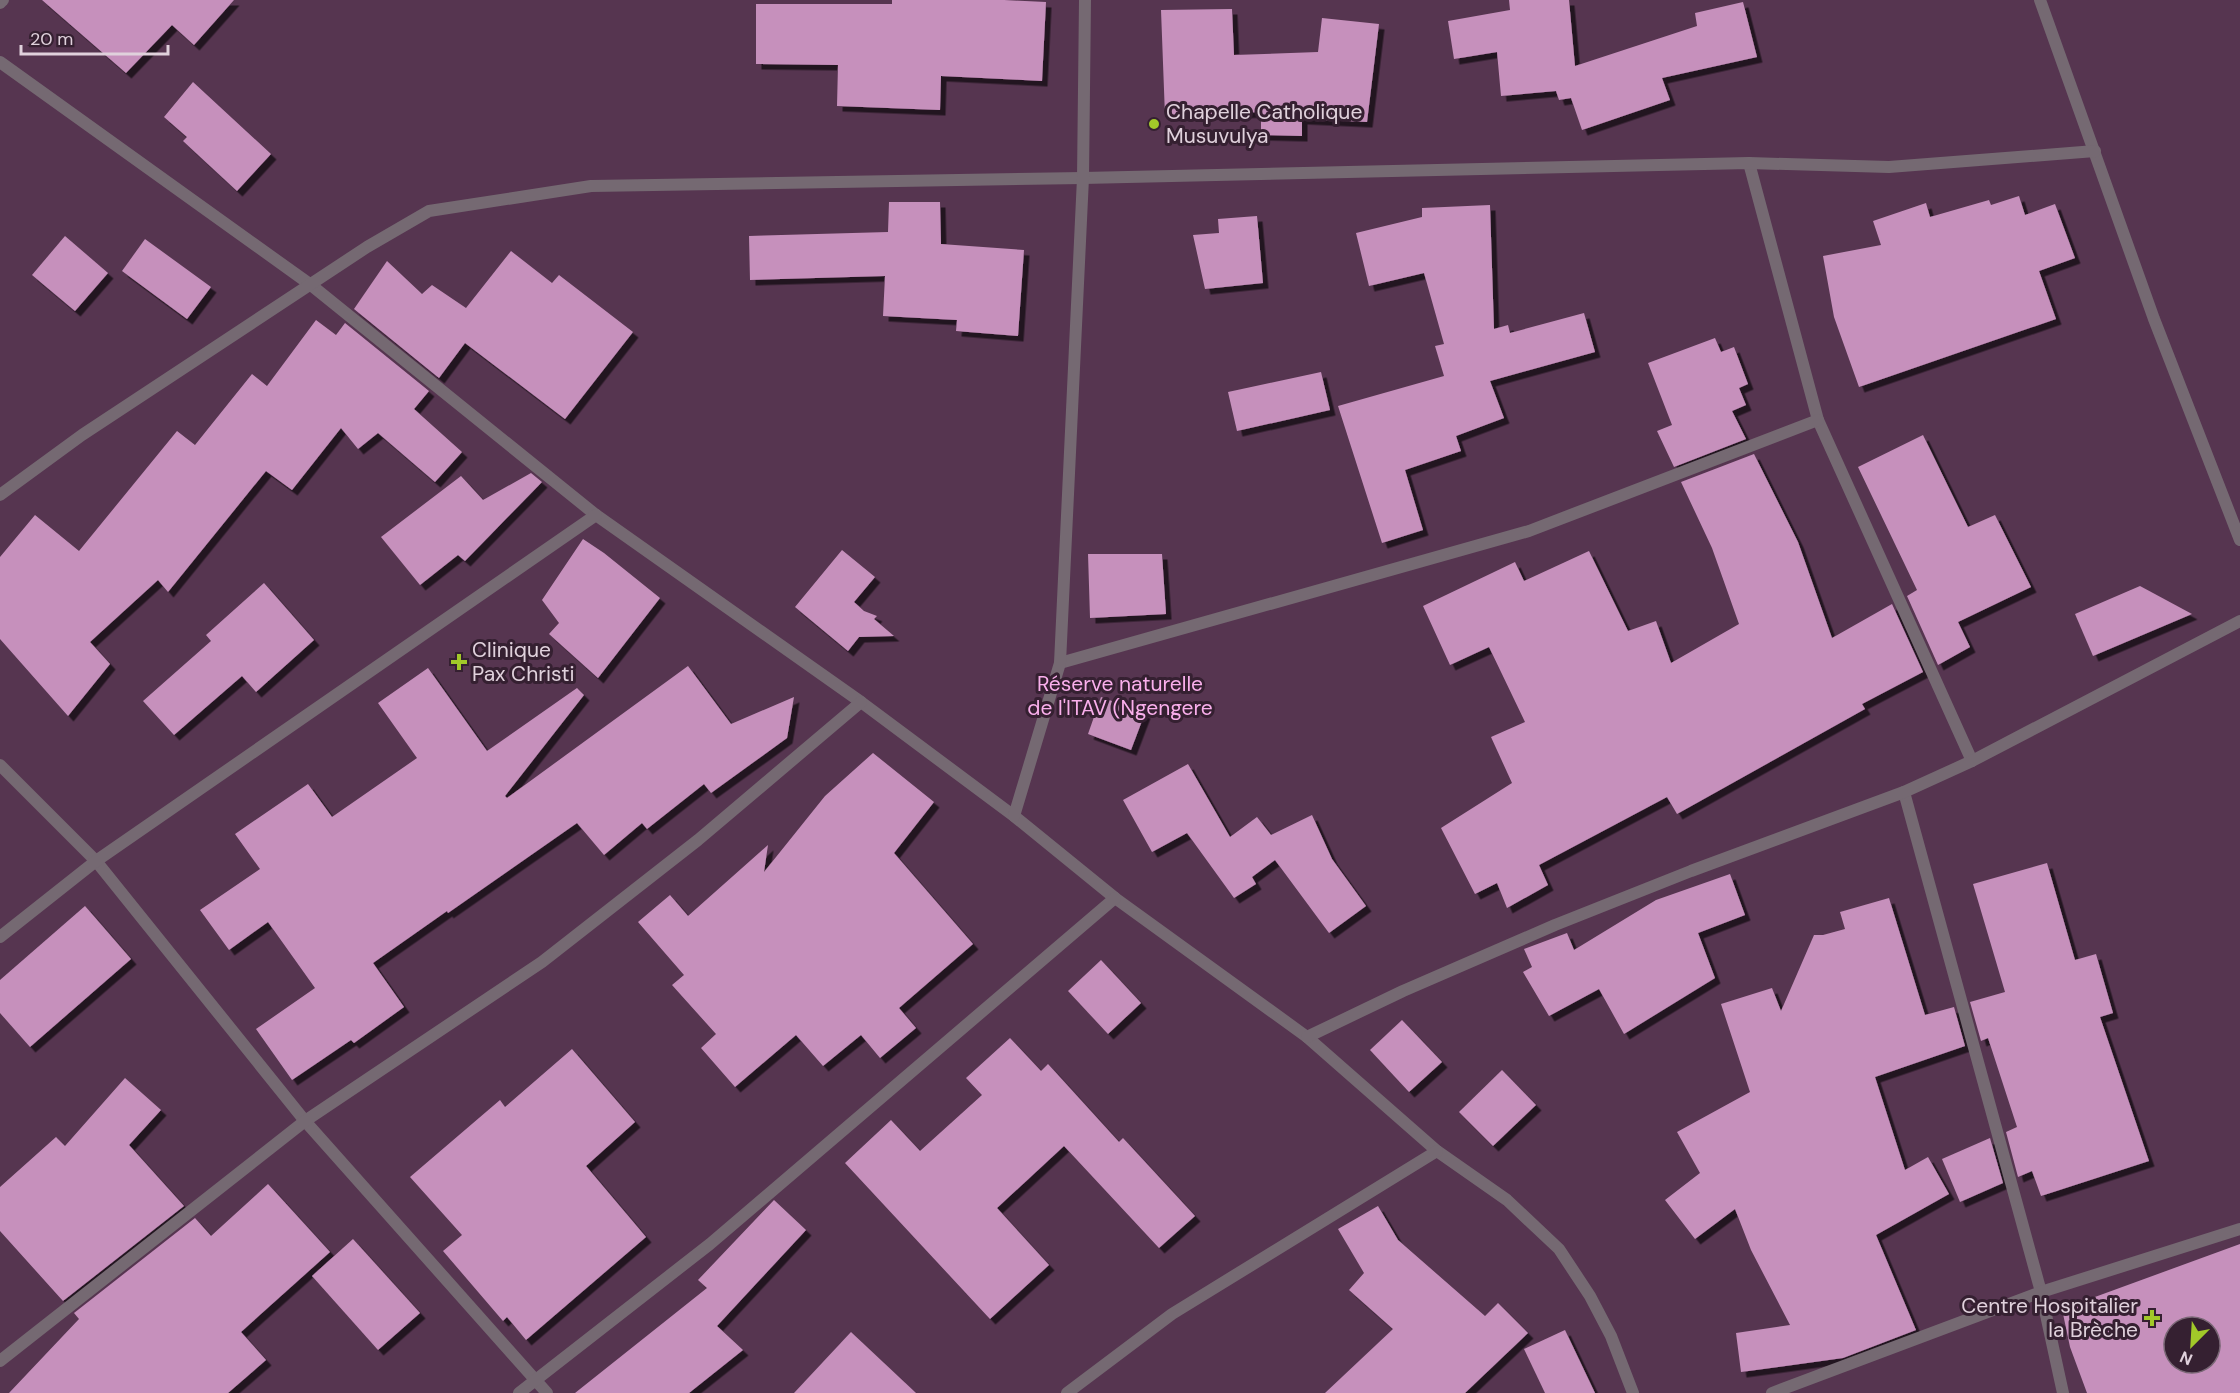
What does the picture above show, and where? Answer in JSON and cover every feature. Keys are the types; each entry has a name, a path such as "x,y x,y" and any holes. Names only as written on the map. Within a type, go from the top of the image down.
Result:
{"street":[{"path":"1014,816 1060,663 1083,178 1085,0"},
{"path":"2040,0 2154,318 2240,540"},
{"path":"0,63 311,285 596,515 861,702 1014,816 1115,898 1307,1037 1437,1152 1507,1200 1559,1249 1590,1296 1611,1336 1633,1393"},
{"path":"0,495 82,435 367,247 429,211 591,186 1749,163 1889,167 2095,151"},
{"path":"1749,163 1818,420 1972,761"},
{"path":"1060,663 1529,531 1818,420"},
{"path":"0,938 96,861 596,515"},
{"path":"1307,1037 1403,991 1555,925 1691,871 1904,792 1972,761 2240,621"},
{"path":"0,1361 305,1120 542,962 698,840 861,702"},
{"path":"0,765 96,861 305,1120 547,1393"},
{"path":"1904,792 2041,1292 2063,1393"},
{"path":"519,1393 710,1244 1115,898"},
{"path":"1067,1393 1172,1314 1437,1152"},
{"path":"1772,1393 2041,1292 2240,1229"}],"green space":[{"name":"Réserve naturelle de l'ITAV (Ngengere","path":"0,0 2240,0 2240,1393 0,1393"}],"building":[{"path":"42,0 234,0 194,45 172,25 126,73"},
{"path":"892,0 1046,2 1042,81 941,76 940,110 837,106 838,65 756,64 756,4 892,4"},
{"path":"1509,0 1569,0 1575,66 1697,26 1695,13 1743,2 1757,57 1662,78 1670,100 1582,130 1571,98 1559,100 1556,91 1501,96 1497,52 1454,59 1448,21 1510,10"},
{"path":"1232,9 1234,55 1318,52 1322,18 1379,24 1367,122 1302,119 1302,136 1261,135 1261,112 1165,116 1161,10"},
{"path":"193,82 271,154 237,191 183,141 187,137 164,117"},
{"path":"2019,196 2025,215 2055,204 2075,258 2039,271 2056,319 1859,387 1834,317 1823,256 1881,245 1873,221 1926,203 1930,217 1989,200 1991,205"},
{"path":"889,202 940,202 941,244 1024,250 1018,336 956,331 957,320 883,316 885,276 750,280 749,236 888,232"},
{"path":"1490,205 1494,329 1508,325 1510,333 1584,313 1595,352 1490,381 1504,418 1456,436 1461,451 1405,470 1423,530 1382,543 1338,406 1444,376 1435,346 1444,344 1424,273 1369,286 1356,233 1422,217 1422,208"},
{"path":"1257,216 1263,283 1205,289 1193,235 1219,233 1218,219"},
{"path":"65,236 108,273 75,311 32,275"},
{"path":"145,239 211,287 187,319 122,271"},
{"path":"511,251 552,283 559,275 633,332 565,419 465,343 439,378 354,309 387,261 422,294 432,285 466,308"},
{"path":"316,320 336,335 345,323 429,391 414,409 462,452 435,482 378,433 358,449 341,428 292,490 266,471 168,592 158,580 90,642 110,664 68,716 0,639 0,557 35,515 79,551 177,431 195,445 252,374 267,386"},
{"path":"1715,338 1721,352 1734,347 1748,384 1739,388 1746,405 1732,411 1746,439 1674,467 1657,431 1672,425 1648,363"},
{"path":"1321,372 1330,410 1237,431 1228,392"},
{"path":"1923,435 1968,527 1995,515 2031,587 1958,622 1970,647 1938,665 1907,596 1917,590 1858,467"},
{"path":"1754,454 1798,542 1832,638 1892,604 1923,672 1862,704 1865,709 1677,814 1667,797 1539,865 1548,885 1507,908 1497,883 1475,894 1441,828 1512,783 1491,737 1525,722 1489,647 1450,665 1423,606 1515,562 1524,581 1589,551 1628,631 1656,621 1671,663 1739,624 1712,548 1681,482"},
{"path":"531,473 542,482 465,561 458,555 420,585 381,537 461,476 483,500"},
{"path":"583,539 660,598 598,678 549,634 559,623 542,600"},
{"path":"842,550 875,577 854,602 864,611 877,616 874,619 894,636 859,637 848,651 795,607"},
{"path":"1088,554 1162,554 1166,614 1090,618"},
{"path":"264,583 314,640 256,692 242,676 174,735 143,701 211,641 206,635"},
{"path":"2140,586 2192,614 2093,656 2075,614"},
{"path":"688,666 731,724 794,697 787,738 711,793 704,784 647,829 642,823 604,855 577,823 448,913 447,911 373,963 404,1007 354,1043 351,1040 292,1080 256,1029 315,988 268,922 229,950 200,910 260,869 235,834 308,784 332,817 417,758 378,703 428,668 487,751 577,688 584,695 505,796 507,798"},
{"path":"1101,697 1145,713 1131,750 1088,734"},
{"path":"873,753 934,802 894,853 973,944 899,1008 916,1028 880,1058 861,1035 823,1066 796,1035 735,1087 701,1048 716,1034 672,985 684,975 638,922 670,895 688,916 768,845 764,872 825,796"},
{"path":"1188,764 1230,837 1257,817 1271,835 1312,815 1332,859 1366,906 1329,933 1275,860 1252,877 1256,884 1234,898 1187,833 1152,852 1123,800"},
{"path":"2047,863 2075,960 2096,954 2113,1013 2100,1017 2149,1161 2041,1196 2032,1171 2018,1177 2006,1132 2017,1127 1988,1038 1981,1041 1970,1002 2005,992 1973,884"},
{"path":"1730,874 1745,915 1698,933 1715,978 1624,1034 1599,989 1549,1016 1523,972 1532,967 1524,949 1567,933 1574,950 1656,900"},
{"path":"1889,898 1925,1015 1954,1007 1965,1046 1875,1077 1905,1170 1928,1157 1949,1194 1876,1235 1916,1330 1843,1358 1741,1372 1736,1333 1790,1325 1751,1250 1735,1209 1695,1239 1665,1200 1700,1173 1677,1132 1750,1092 1721,1004 1772,988 1781,1011 1814,935 1845,929 1840,912"},
{"path":"85,906 131,959 30,1047 0,1013 0,980"},
{"path":"1101,960 1141,1003 1108,1034 1068,991"},
{"path":"1402,1020 1442,1062 1409,1092 1370,1050"},
{"path":"1010,1038 1041,1071 1048,1064 1119,1142 1123,1138 1195,1216 1159,1248 1064,1146 997,1208 1049,1265 990,1319 845,1163 891,1120 920,1151 982,1095 966,1078"},
{"path":"572,1049 635,1122 586,1166 646,1237 526,1340 507,1317 503,1321 443,1251 462,1235 410,1177 500,1100 505,1107"},
{"path":"1502,1070 1536,1105 1493,1146 1459,1112"},
{"path":"125,1078 161,1110 129,1145 184,1206 63,1301 0,1231 0,1187 56,1137 65,1146"},
{"path":"1990,1138 2003,1183 1960,1202 1942,1159"},
{"path":"268,1184 330,1252 241,1332 266,1360 228,1393 9,1393 79,1319 74,1313 195,1218 211,1236"},
{"path":"774,1200 806,1230 717,1326 743,1350 689,1393 575,1393 707,1288 698,1280"},
{"path":"1378,1206 1398,1240 1485,1316 1498,1303 1528,1333 1465,1393 1325,1393 1393,1329 1349,1290 1364,1273 1338,1229"},
{"path":"353,1239 420,1313 378,1350 312,1276"},
{"name":"Centre Hospitalier la Brèche","path":"2240,1244 2240,1393 2087,1393 2070,1347 2062,1309"},
{"path":"1565,1330 1595,1393 1545,1393 1524,1349"},
{"path":"851,1332 916,1393 794,1393"}],"place":[{"name":"Chapelle Catholique Musuvulya","path":"1154,124"},
{"name":"Clinique Pax Christi","path":"459,662"},
{"name":"Centre Hospitalier la Brèche","path":"2152,1318"}]}
